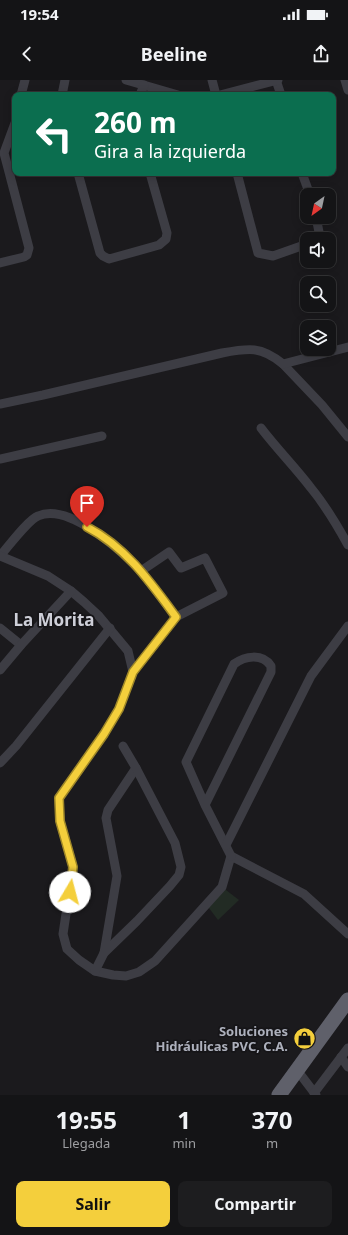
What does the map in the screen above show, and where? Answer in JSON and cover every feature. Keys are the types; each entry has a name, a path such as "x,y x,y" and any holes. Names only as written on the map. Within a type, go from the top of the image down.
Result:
{"highway":[{"path":"279,1095 348,1000"}],"street":[{"path":"22,92 25,80"},
{"path":"63,92 65,80"},
{"path":"126,80 168,92"},
{"path":"212,80 215,92"},
{"path":"231,92 276,80 280,92"},
{"path":"345,80 348,90"},
{"path":"141,92 144,85"},
{"path":"0,263 24,257 29,248 2,153 12,130"},
{"path":"79,176 100,253 109,259 160,245 166,239 167,233 151,176"},
{"path":"238,176 258,253 273,256 300,246"},
{"path":"303,176 307,188"},
{"path":"284,364 348,347"},
{"path":"0,404 246,348 264,352 284,364 322,405 348,437"},
{"path":"262,428 277,449 311,488 334,520 348,545"},
{"path":"0,459 102,436"},
{"path":"133,672 128,651 98,615 71,591 48,576 0,556 20,532 37,516 53,513 64,515 98,533 122,552 141,571 176,617"},
{"path":"141,571 169,552 181,568 205,558 223,593 176,617 133,672 119,709 104,734 59,798 60,821 73,867 63,934 67,948 79,960 95,970 113,975 126,976 139,972 155,961 222,887 231,856"},
{"path":"0,670 71,591"},
{"path":"226,845 311,676 348,626"},
{"path":"0,628 21,645"},
{"path":"0,763 16,746 110,628"},
{"path":"205,805 271,672 271,666 264,659 252,657 243,659 234,664 186,762 205,805 231,856 304,894 348,934"},
{"path":"95,970 104,953 170,886 179,875 181,867 175,843 123,746"},
{"path":"104,953 117,876 106,818 108,810 136,768"},
{"path":"297,1070 315,1094 348,1048"},
{"path":"341,1057 348,1066"}],"shaded area":[{"path":"222,887 239,900 218,920 206,904"}],"place":[{"name":"Soluciones Hidráulicas PVC, C.A.","path":"304,1038"}],"district":[{"name":"La Morita","path":"54,619"}],"route":[{"path":"70,892 73,867 60,821 59,798 104,734 119,709 133,672 176,617 141,571 110,542 87,527"}]}
